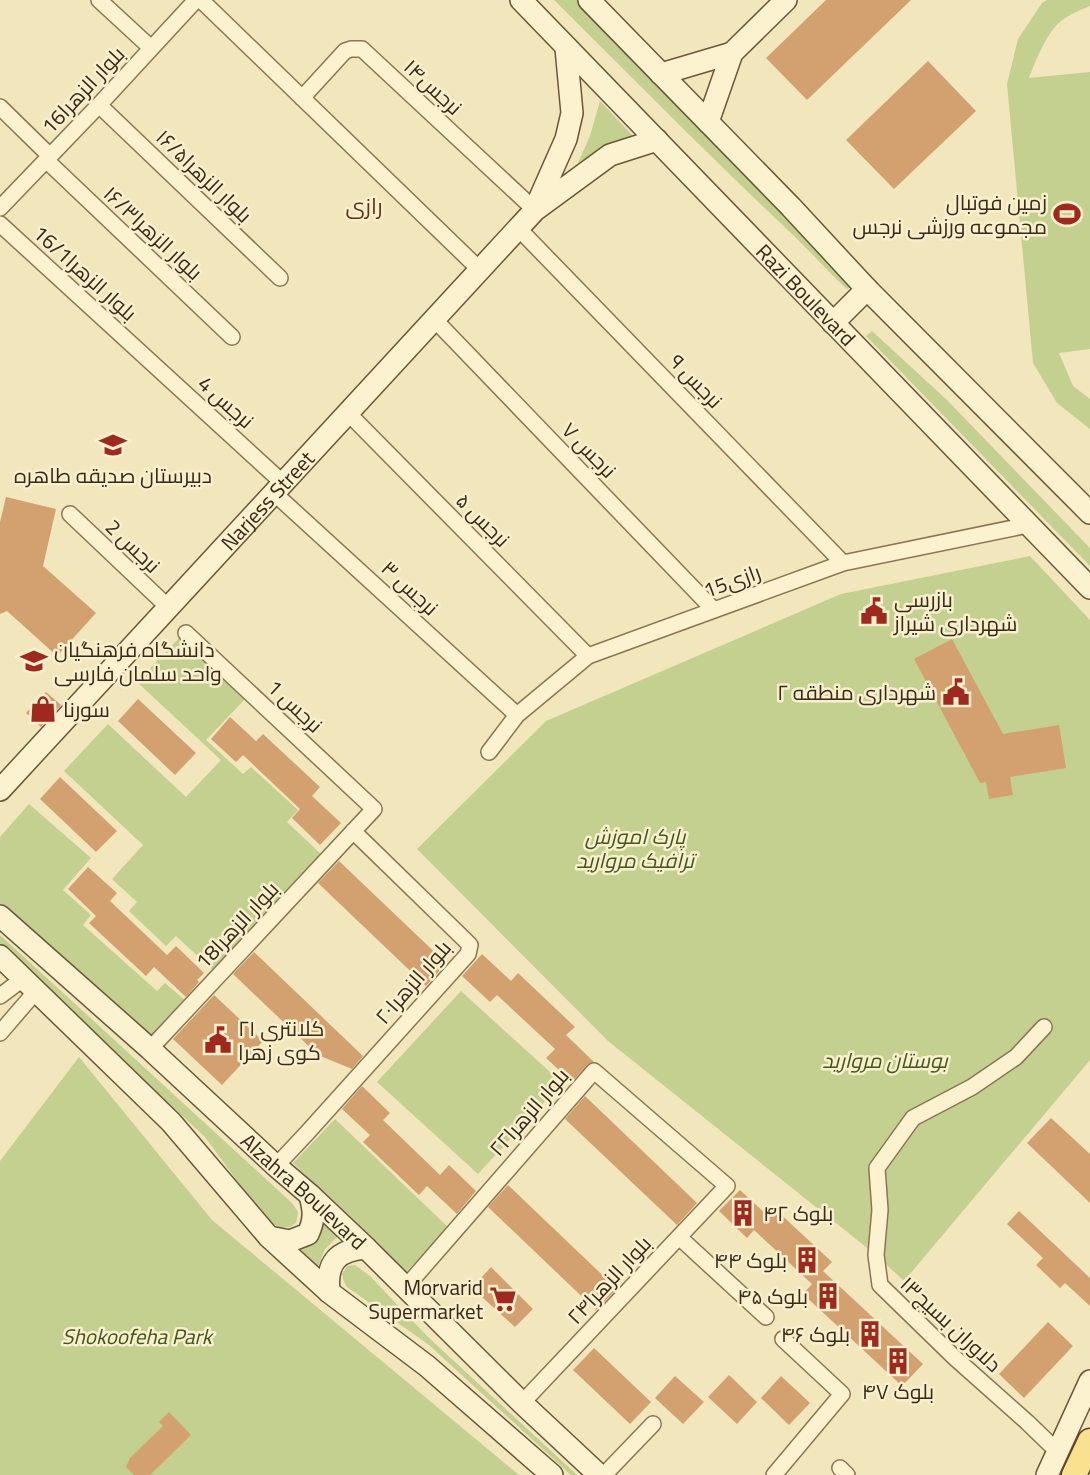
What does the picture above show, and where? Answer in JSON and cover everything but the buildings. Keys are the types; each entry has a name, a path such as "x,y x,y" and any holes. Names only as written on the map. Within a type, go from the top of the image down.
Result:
{"main road":[{"name":"Razi Boulevard","path":"520,0 1090,588"},
{"path":"589,0 791,207 867,290 1090,513"},
{"path":"708,122 732,53 786,0"},
{"path":"535,210 566,139 572,113 566,48"},
{"path":"662,74 732,53"},
{"path":"535,210 610,155 657,141"},
{"name":"Narjess Street","path":"0,790 535,210"},
{"path":"833,323 867,290"},
{"name":"Alzahra Boulevard","path":"0,916 310,1195 522,1403 599,1475"},
{"path":"0,956 171,1122 269,1237 329,1292 427,1366 552,1475"},
{"path":"269,1237 290,1241 308,1234 314,1212 310,1195"},
{"path":"329,1292 329,1274 335,1260 346,1251 366,1248"},
{"path":"1047,1475 1090,1381"},
{"path":"1074,1475 1090,1441"}],"street":[{"path":"99,0 151,48"},
{"path":"199,0 480,270"},
{"name":"16بلوار الزهرا","path":"0,208 199,0"},
{"name":"نرجس۱۴","path":"302,98 345,51 362,50 535,210"},
{"name":"بلوار الزهرا۱۶/۵","path":"99,105 280,278"},
{"name":"بلوار الزهرا۱۶/۳","path":"0,107 48,158 232,337"},
{"name":"بلوار الزهرا16/1","path":"0,224 141,353"},
{"name":"نرجس ۹","path":"518,228 843,563"},
{"name":"نرجس ۷","path":"434,320 713,609"},
{"name":"4 نرجس","path":"141,353 279,488"},
{"name":"نرجس ۵","path":"348,413 588,656"},
{"name":"نرجس ۳","path":"279,488 517,715"},
{"name":"2 نرجس","path":"70,514 168,607"},
{"name":"15رازی","path":"489,752 517,715 588,656 843,563 1028,525"},
{"name":"1 نرجس","path":"186,633 374,809"},
{"name":"18بلوار الزهرا","path":"150,1049 374,809"},
{"name":"بلوار الزهرا۲۰","path":"276,1166 468,954 470,945 353,831"},
{"path":"0,996 30,984"},
{"path":"0,1033 30,984"},
{"name":"دلاوران بسیج۱۳","path":"1044,1027 1016,1057 972,1087 913,1118 878,1168 880,1210 876,1255 880,1286 955,1359 1058,1452"},
{"name":"بلوار الزهرا۲۲","path":"405,1288 594,1071 727,1186"},
{"name":"بلوار الزهرا۲۴","path":"522,1403 727,1186"},
{"path":"679,1237 766,1317"},
{"path":"774,1475 842,1394 783,1339"},
{"path":"604,1475 653,1424"}],"green space":[{"path":"554,0 577,0 855,286 847,289"},
{"path":"1047,0 1090,0 1090,6 1068,16 1051,32 1029,78 1090,72 1090,349 1059,353 1073,386 1090,399 1090,429 1057,403 1033,363 1007,84 1018,39 1042,3"},
{"path":"600,101 633,136 611,143 578,163 590,136"},
{"path":"872,331 947,400 1090,548 1090,566 866,336"},
{"path":"1030,556 1090,620 1090,1060 904,1281 876,1255 608,1041 417,849 546,721 841,594"},
{"path":"181,636 247,697 206,740 243,774 251,767 298,810 287,822 323,856 215,972 176,936 166,946 129,911 137,902 112,879 143,845 64,771 108,724 186,797 221,760 137,682"},
{"path":"29,804 91,858 63,890 91,915 83,925 157,991 165,983 186,1001 151,1041 0,908 0,837"},
{"path":"0,935 292,1203 298,1212 296,1223 290,1227 280,1228 265,1219 205,1137 0,946"},
{"path":"461,991 562,1083 478,1174 377,1082"},
{"name":"Shokoofeha Park","path":"79,1057 212,1220 519,1475 0,1475 0,1161"},
{"path":"335,1119 449,1228 406,1272 293,1163"},
{"path":"321,1222 339,1235 325,1249 316,1272 296,1255 312,1241"},
{"path":"355,1265 370,1276 427,1336 577,1475 571,1475 429,1345 347,1287 342,1274 347,1266"}],"place":[{"name":"زمین فوتبال مجموعه ورزشی نرجس","path":"1067,214"},
{"name":"دبیرستان صدیقه طاهره","path":"113,445"},
{"name":"بازرسی شهرداری شیراز","path":"874,611"},
{"name":"دانشگاه فرهنگیان واحد سلمان فارسی","path":"34,661"},
{"name":"شهرداری منطقه ۲","path":"956,692"},
{"name":"سورنا","path":"43,709"},
{"name":"کلانتری ۲۱ کوی زهرا","path":"218,1040"},
{"name":"بلوک ۴۲","path":"743,1213"},
{"name":"بلوک ۴۴","path":"807,1260"},
{"name":"بلوک ۴۵","path":"828,1296"},
{"name":"Morvarid Supermarket","path":"503,1299"},
{"name":"بلوک ۴۶","path":"870,1334"},
{"name":"بلوک ۴۷","path":"898,1361"}],"district":[{"name":"رازی","path":"364,206"}],"park label":[{"name":"پارک اموزش ترافیک مروارید","path":"635,848"},
{"name":"بوستان مروارید","path":"885,1060"}]}
